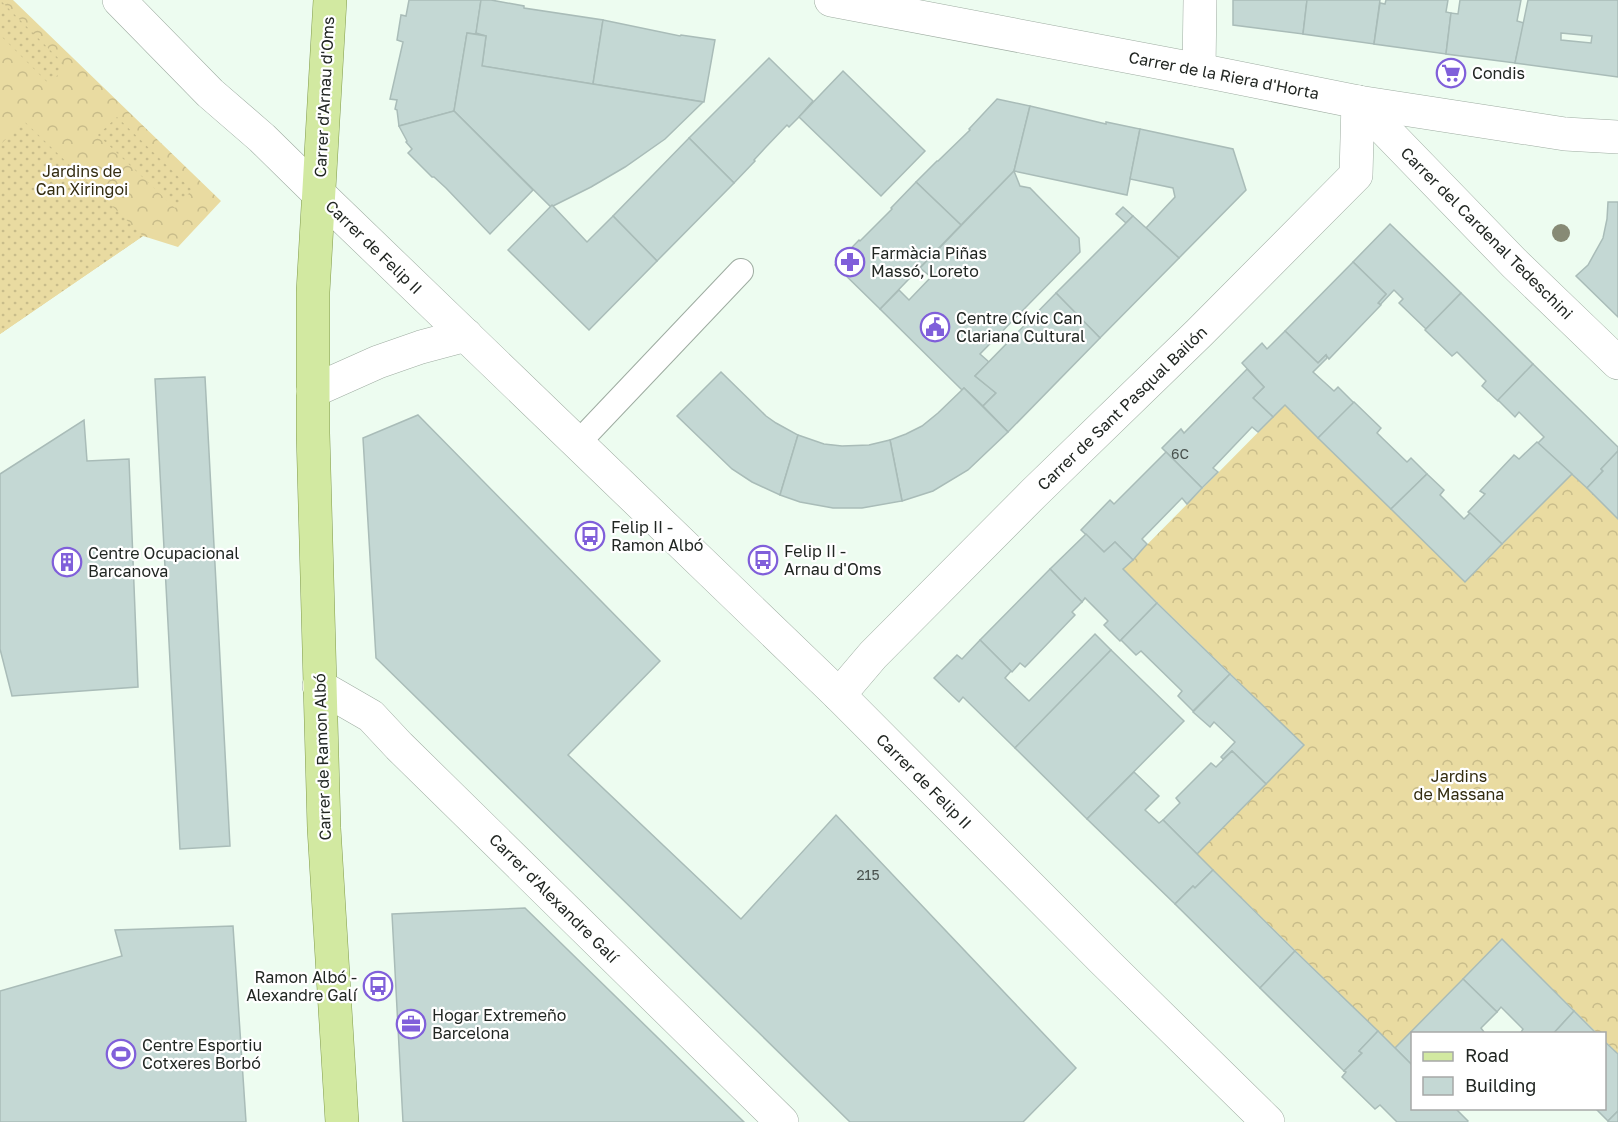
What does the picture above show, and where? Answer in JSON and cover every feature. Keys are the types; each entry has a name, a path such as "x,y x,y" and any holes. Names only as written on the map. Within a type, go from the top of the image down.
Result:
{"main road":[{"name":"Carrer d'Arnau d'Oms","path":"318,193 330,0"},
{"name":"Carrer de Ramon Albó","path":"318,193 312,325 312,433 324,828 342,1122"}],"street":[{"name":"Carrer de Felip II","path":"119,0 210,93 262,138 838,695 1268,1122"},
{"name":"Carrer de la Riera d'Horta","path":"831,0 1358,102 1565,134 1618,137"},
{"path":"1199,70 1200,0"},
{"name":"Carrer del Cardenal Tedeschini","path":"1358,102 1514,263 1618,363"},
{"name":"Carrer de Sant Pasqual Bailón","path":"838,695 873,655 1034,493 1199,333 1356,175 1358,102"},
{"path":"313,391 378,362 466,335"},
{"name":"Carrer d'Alexandre Galí","path":"319,686 371,716 782,1122"}],"lane":[{"path":"577,444 741,271"}],"green space":[{"name":"Jardins de Can Xiringoi","path":"0,0 13,0 221,201 178,247 143,236 0,334"},
{"path":"0,0 66,66 49,84 0,35"},
{"path":"117,117 192,190 175,208 98,135"},
{"path":"24,121 143,236 0,334 0,145"},
{"name":"Jardins de Massana","path":"1285,405 1465,582 1572,474 1618,518 1618,1054 1606,1042 1606,1032 1596,1032 1502,939 1395,1048 1197,854 1304,745 1123,569"}],"building":[{"path":"409,0 481,0 476,34 467,33 454,111 399,126 395,109 397,100 390,99 403,42 397,40 401,15 406,16"},
{"path":"481,0 603,20 593,84 482,66 486,36 476,33"},
{"path":"1233,0 1307,0 1303,34 1233,25"},
{"path":"1307,0 1380,0 1374,44 1303,34"},
{"path":"1386,0 1448,0 1446,12 1451,13 1446,54 1374,44 1380,3 1385,4"},
{"path":"1460,0 1521,0 1517,21 1524,23 1515,63 1446,54 1451,13 1458,14"},
{"path":"1528,0 1618,0 1618,77 1515,63","holes":["1561,33 1592,36 1591,43 1561,40"]},
{"path":"603,20 680,36 715,40 704,102 593,84"},
{"path":"467,33 486,36 482,66 703,102 665,139 625,167 551,207 454,111"},
{"path":"769,58 813,101 789,127 787,125 734,183 689,138"},
{"path":"843,71 925,151 881,196 799,117"},
{"path":"997,99 1030,106 1014,171 961,225 916,182 970,130"},
{"path":"1030,106 1106,124 1106,122 1140,129 1127,195 1014,171"},
{"path":"454,111 533,190 490,234 446,188 408,153 412,149 399,126"},
{"path":"1140,129 1233,149 1246,190 1179,258 1146,228 1175,197 1173,188 1130,179"},
{"path":"689,138 734,183 657,261 613,216"},
{"path":"1014,171 1020,186 1030,188 1079,238 1080,252 980,354 989,362 975,376 996,393 983,406 964,388 962,390 880,309 899,290 909,300 931,277 920,268"},
{"path":"916,182 961,225 880,309 835,265"},
{"path":"1608,202 1618,202 1618,317 1576,276 1588,265 1603,238"},
{"path":"552,205 587,242 613,216 657,261 589,330 508,250"},
{"path":"1123,207 1133,216 1126,223 1116,214"},
{"path":"1133,216 1179,258 1100,338 1056,293"},
{"path":"1390,224 1461,293 1426,329 1399,303 1403,299 1394,290 1380,305 1378,303 1386,294 1353,262"},
{"path":"1353,262 1386,294 1378,303 1381,305 1329,359 1326,355 1318,363 1285,331"},
{"path":"1056,293 1100,338 1008,432 983,406 996,393 975,376"},
{"path":"1461,293 1533,364 1498,401 1482,386 1486,381 1457,352 1452,356 1425,330"},
{"path":"1285,331 1318,363 1326,355 1327,358 1313,372 1334,391 1338,387 1354,403 1318,438 1285,405 1273,417 1253,398 1264,387 1242,363 1262,343 1267,349"},
{"path":"1533,364 1618,447 1618,451 1601,469 1603,471 1587,488 1538,443 1544,437 1519,412 1515,417 1498,400"},
{"path":"1247,369 1264,387 1253,398 1273,417 1258,432 1252,427 1213,468 1218,472 1202,488 1162,448 1181,429 1184,433"},
{"path":"721,372 766,416 798,435 780,495 752,482 732,469 677,416"},
{"path":"205,377 230,846 180,849 155,379"},
{"path":"964,388 1008,432 968,470 933,491 902,501 890,440 922,426"},
{"path":"1354,402 1381,428 1377,433 1407,462 1411,458 1427,474 1391,509 1318,438"},
{"path":"418,415 660,661 568,755 741,919 836,815 1076,1068 1023,1122 850,1122 376,658 363,438"},
{"name":"Centre Ocupacional Barcanova","path":"84,420 87,461 129,459 138,687 12,696 0,649 0,474"},
{"path":"798,435 824,444 842,446 869,445 890,440 902,501 862,508 833,508 800,502 780,495"},
{"path":"1537,442 1572,474 1502,544 1468,512 1485,494 1480,491 1514,455 1519,459"},
{"path":"1618,451 1618,519 1587,488"},
{"path":"1166,452 1202,488 1187,504 1182,498 1142,539 1147,544 1133,560 1115,542 1104,552 1081,530 1110,500 1114,504"},
{"path":"1427,474 1444,490 1440,495 1464,519 1470,513 1502,544 1465,582 1391,509"},
{"path":"1086,534 1104,552 1115,542 1133,560 1123,569 1157,603 1120,641 1104,625 1108,621 1085,598 1082,602 1050,569"},
{"path":"1050,569 1082,602 1072,612 1075,615 1025,667 1020,663 1012,672 980,640"},
{"path":"1157,603 1230,674 1193,711 1178,696 1182,691 1141,651 1136,655 1121,640"},
{"path":"1095,634 1111,650 1015,748 963,697 959,702 934,678 957,655 962,659 980,640 1011,671 1005,678 1029,701"},
{"path":"1111,650 1184,721 1087,819 1015,748"},
{"path":"1230,674 1304,745 1266,784 1232,751 1223,759 1221,757 1235,742 1214,722 1210,727 1193,712"},
{"path":"1232,751 1266,784 1197,854 1163,820 1180,803 1176,798 1211,763 1216,767"},
{"path":"1134,772 1159,796 1145,810 1159,823 1163,820 1213,870 1175,904 1087,819"},
{"path":"1213,870 1295,951 1260,988 1175,904"},
{"path":"525,908 744,1122 403,1122 392,914"},
{"name":"Centre Esportiu Cotxeres Borbó","path":"233,926 246,1122 0,1122 0,991 122,956 115,930"},
{"path":"1502,939 1574,1011 1555,1032 1521,1032 1523,1029 1501,1007 1497,1012 1463,979"},
{"path":"1295,951 1378,1031 1359,1051 1362,1053 1344,1071 1260,988"},
{"path":"1463,979 1497,1012 1481,1028 1484,1032 1411,1032 1411,1064 1395,1048"},
{"path":"1574,1011 1595,1032 1555,1032"},
{"path":"1378,1031 1411,1064 1411,1110 1457,1110 1468,1121 1397,1122 1380,1105 1375,1109 1342,1077 1346,1072 1344,1071 1362,1053 1359,1051"},
{"path":"1606,1043 1618,1054 1618,1111 1608,1121 1597,1110 1606,1110"},
{"path":"1618,1111 1618,1122 1609,1122 1608,1121"}],"place":[{"name":"Condis","path":"1451,73"},
{"name":"Farmàcia Piñas Massó, Loreto","path":"850,262"},
{"name":"Centre Cívic Can Clariana Cultural","path":"935,327"},
{"name":"Felip II - Ramon Albó","path":"590,536"},
{"name":"Felip II - Arnau d'Oms","path":"763,560"},
{"name":"Centre Ocupacional Barcanova","path":"67,562"},
{"name":"Ramon Albó - Alexandre Galí","path":"378,986"},
{"name":"Hogar Extremeño Barcelona","path":"411,1024"},
{"name":"Centre Esportiu Cotxeres Borbó","path":"121,1054"}]}
